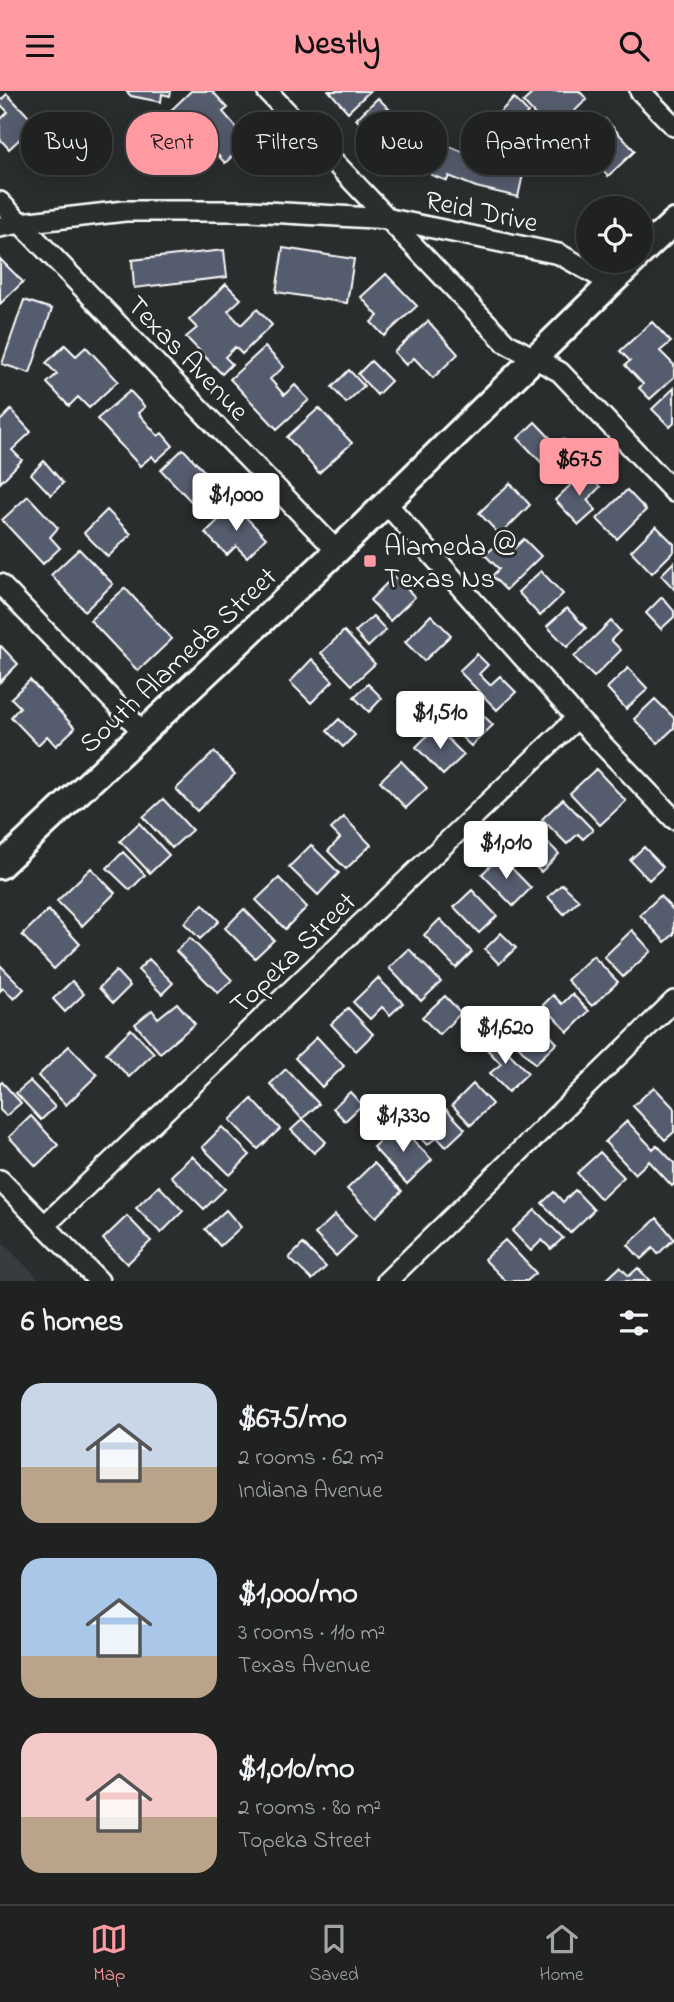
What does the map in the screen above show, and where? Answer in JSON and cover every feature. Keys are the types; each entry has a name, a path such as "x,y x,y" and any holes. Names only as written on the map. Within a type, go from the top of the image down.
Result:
{"main road":[{"path":"653,242 674,222"},
{"name":"South Alameda Street","path":"0,866 337,551 621,273"}],"street":[{"path":"267,91 506,343 560,372 674,492"},
{"path":"640,91 674,126"},
{"name":"Texas Avenue","path":"0,202 337,551"},
{"name":"Reid Drive","path":"0,227 125,211 250,211 390,219 559,254 611,283"},
{"path":"386,502 578,718 674,819"},
{"path":"0,584 143,732"},
{"name":"Topeka Street","path":"44,1226 578,718"},
{"path":"387,1281 674,1001"},
{"path":"0,1180 99,1281"}],"shaded area":[{"path":"0,1240 41,1281 0,1281"}],"building":[{"path":"126,91 171,91 170,96 162,94 161,102 131,96"},
{"path":"191,91 212,91 228,108 223,112 232,122 232,156 225,163 218,155 218,112 169,112"},
{"path":"329,91 370,91 348,112"},
{"path":"535,91 579,91 587,99 574,112 532,112 523,102"},
{"path":"7,94 24,112 21,112 21,138 9,149 0,139 0,120 8,112 0,101"},
{"path":"378,98 392,112 363,112"},
{"path":"514,98 527,112 500,112"},
{"path":"615,130 635,151 615,170"},
{"path":"447,145 461,151 461,175 523,175 518,197 476,187 449,176 447,181 431,175 447,175"},
{"path":"283,248 354,259 347,303 276,292"},
{"path":"224,250 227,277 134,288 132,260"},
{"path":"0,259 23,282 0,304"},
{"path":"386,274 417,306 384,336 371,322 378,316 361,297"},
{"path":"226,284 241,299 228,311 241,325 257,309 272,325 242,354 235,347 225,357 232,364 222,374 186,337 197,328 189,320"},
{"path":"24,300 52,309 30,373 2,364"},
{"path":"428,321 458,354 433,378 414,358 406,365 394,352"},
{"path":"652,322 671,342 660,351 674,365 674,377 650,399 639,388 643,384 625,365 630,361 620,351"},
{"path":"65,345 76,356 86,347 118,381 89,408 78,397 69,406 47,383 57,374 46,363"},
{"path":"265,347 284,367 270,379 284,395 295,385 309,400 277,429 230,379"},
{"path":"371,361 391,381 377,395 358,374"},
{"path":"349,370 364,386 346,403 332,387"},
{"path":"674,388 674,423 670,427 652,409"},
{"path":"130,391 145,407 138,413 158,436 162,433 173,446 156,461 152,456 140,466 97,419"},
{"path":"319,408 352,443 319,473 287,437"},
{"path":"11,410 31,432 12,450 22,460 0,483 0,421"},
{"path":"535,422 557,445 563,439 579,455 555,477 518,438"},
{"path":"183,449 228,496 206,517 161,470"},
{"path":"44,461 63,483 51,495 31,474"},
{"path":"585,471 600,487 587,500 596,510 579,525 555,500"},
{"path":"510,483 530,505 500,535 479,513"},
{"path":"627,490 646,510 617,539 597,519"},
{"path":"28,496 58,528 50,537 60,548 43,564 2,520"},
{"path":"234,505 266,538 247,557 236,546 227,555 205,533"},
{"path":"107,510 131,534 108,557 84,533"},
{"path":"656,526 674,544 674,551 652,573 631,551"},
{"path":"524,539 541,556 506,590 492,576 499,569 485,555 500,542 510,552"},
{"path":"79,549 113,584 85,611 51,575"},
{"path":"674,562 674,589 661,575"},
{"path":"541,571 563,594 540,616 518,592"},
{"path":"394,576 415,597 390,621 370,600"},
{"path":"125,588 172,639 138,671 90,620"},
{"path":"662,597 674,611 674,617 661,629 646,613"},
{"path":"567,608 586,628 567,647 547,626"},
{"path":"431,615 451,635 424,661 405,642"},
{"path":"373,616 386,630 368,647 355,632"},
{"path":"611,621 620,631 611,640 621,650 594,677 574,657"},
{"path":"344,631 375,664 352,685 321,653"},
{"path":"0,646 18,664 0,682"},
{"path":"477,654 488,665 479,674 490,685 500,676 516,692 497,710 459,671"},
{"path":"312,659 333,681 311,703 290,682"},
{"path":"628,668 648,689 626,709 607,688"},
{"path":"30,680 75,728 56,746 47,736 38,745 11,717 20,707 11,698"},
{"path":"368,684 382,698 369,712 354,697"},
{"path":"655,699 674,718 674,728 658,743 634,719"},
{"path":"468,700 493,725 471,746 446,722"},
{"path":"339,719 355,735 343,747 327,731"},
{"path":"436,727 464,755 443,775 416,747"},
{"path":"214,752 235,774 197,811 176,789"},
{"path":"401,761 427,788 406,808 380,781"},
{"path":"596,769 626,801 600,825 570,793"},
{"path":"163,799 192,830 172,848 143,817"},
{"path":"563,799 593,830 583,839 578,834 567,844 542,819"},
{"path":"344,817 371,845 346,869 328,851 340,838 331,829"},
{"path":"139,823 169,855 150,873 120,841"},
{"path":"534,828 559,854 541,872 515,846"},
{"path":"311,845 339,873 318,895 289,867"},
{"path":"644,847 663,867 649,880 630,860"},
{"path":"123,852 145,875 130,890 107,868"},
{"path":"500,856 531,888 513,906 482,874"},
{"path":"91,868 115,893 82,926 57,901"},
{"path":"279,878 307,907 285,929 256,900"},
{"path":"562,884 579,900 564,914 548,897"},
{"path":"472,890 497,916 479,933 454,907"},
{"path":"660,896 674,911 674,934 665,942 640,915"},
{"path":"203,904 219,921 200,939 184,923"},
{"path":"244,909 274,940 255,958 225,928"},
{"path":"48,910 80,944 54,969 22,935"},
{"path":"440,919 472,952 456,968 424,935"},
{"path":"632,930 651,951 623,977 604,957"},
{"path":"501,933 516,948 499,964 485,949"},
{"path":"190,938 232,980 218,993 176,951"},
{"path":"409,949 441,982 421,1001 389,968"},
{"path":"593,956 618,982 592,1006 567,980"},
{"path":"149,959 173,983 162,994 138,970"},
{"path":"0,965 24,989 14,999 3,988 0,991"},
{"path":"116,971 130,986 113,1003 99,988"},
{"path":"378,978 403,1003 390,1015 382,1007 370,1019 353,1002"},
{"path":"72,981 84,994 65,1012 53,999"},
{"path":"572,994 589,1011 568,1032 543,1005 553,995 562,1004"},
{"path":"445,996 461,1013 439,1035 422,1017"},
{"path":"177,1003 195,1024 160,1053 135,1024 152,1010 158,1018"},
{"path":"348,1008 373,1034 356,1051 331,1024"},
{"path":"531,1015 557,1043 535,1064 509,1036"},
{"path":"131,1029 154,1053 129,1077 106,1053"},
{"path":"493,1036 528,1073 508,1092 490,1073 501,1064 483,1045"},
{"path":"317,1037 344,1066 322,1087 295,1058"},
{"path":"69,1046 97,1075 66,1105 38,1076"},
{"path":"286,1069 319,1104 302,1119 270,1084"},
{"path":"30,1081 55,1107 41,1120 16,1093"},
{"path":"2,1082 21,1103 6,1116 0,1110"},
{"path":"473,1084 492,1104 471,1125 452,1105"},
{"path":"654,1087 674,1108 674,1132 665,1140 633,1106"},
{"path":"350,1092 362,1105 345,1121 333,1108"},
{"path":"252,1099 280,1129 258,1149 230,1120"},
{"path":"427,1108 437,1118 446,1109 465,1129 446,1147 437,1137 427,1145 409,1126"},
{"path":"31,1116 58,1145 36,1166 9,1137"},
{"path":"303,1119 326,1142 314,1153 291,1130"},
{"path":"627,1121 653,1149 657,1145 674,1163 672,1186 649,1161 635,1174 605,1142"},
{"path":"398,1124 432,1160 407,1184 373,1147"},
{"path":"222,1127 250,1155 230,1175 202,1147"},
{"path":"600,1152 624,1177 601,1199 577,1173"},
{"path":"192,1156 225,1189 204,1209 171,1176"},
{"path":"374,1163 402,1191 376,1217 347,1189"},
{"path":"159,1186 183,1211 161,1233 136,1208"},
{"path":"575,1190 594,1210 570,1233 542,1203 554,1192 563,1202"},
{"path":"226,1210 241,1227 220,1246 205,1229"},
{"path":"535,1210 563,1238 551,1249 542,1240 531,1251 512,1231"},
{"path":"335,1215 356,1237 336,1256 315,1234"},
{"path":"127,1216 151,1241 127,1264 103,1239"},
{"path":"657,1218 674,1239 658,1254 653,1248 641,1259 628,1245"},
{"path":"505,1240 536,1273 527,1281 506,1281 484,1259"},
{"path":"303,1244 326,1267 312,1280 289,1258"},
{"path":"620,1267 629,1276 638,1268 650,1281 605,1281"}],"place":[{"name":"Alameda @ Texas Ns","path":"370,561"}]}
